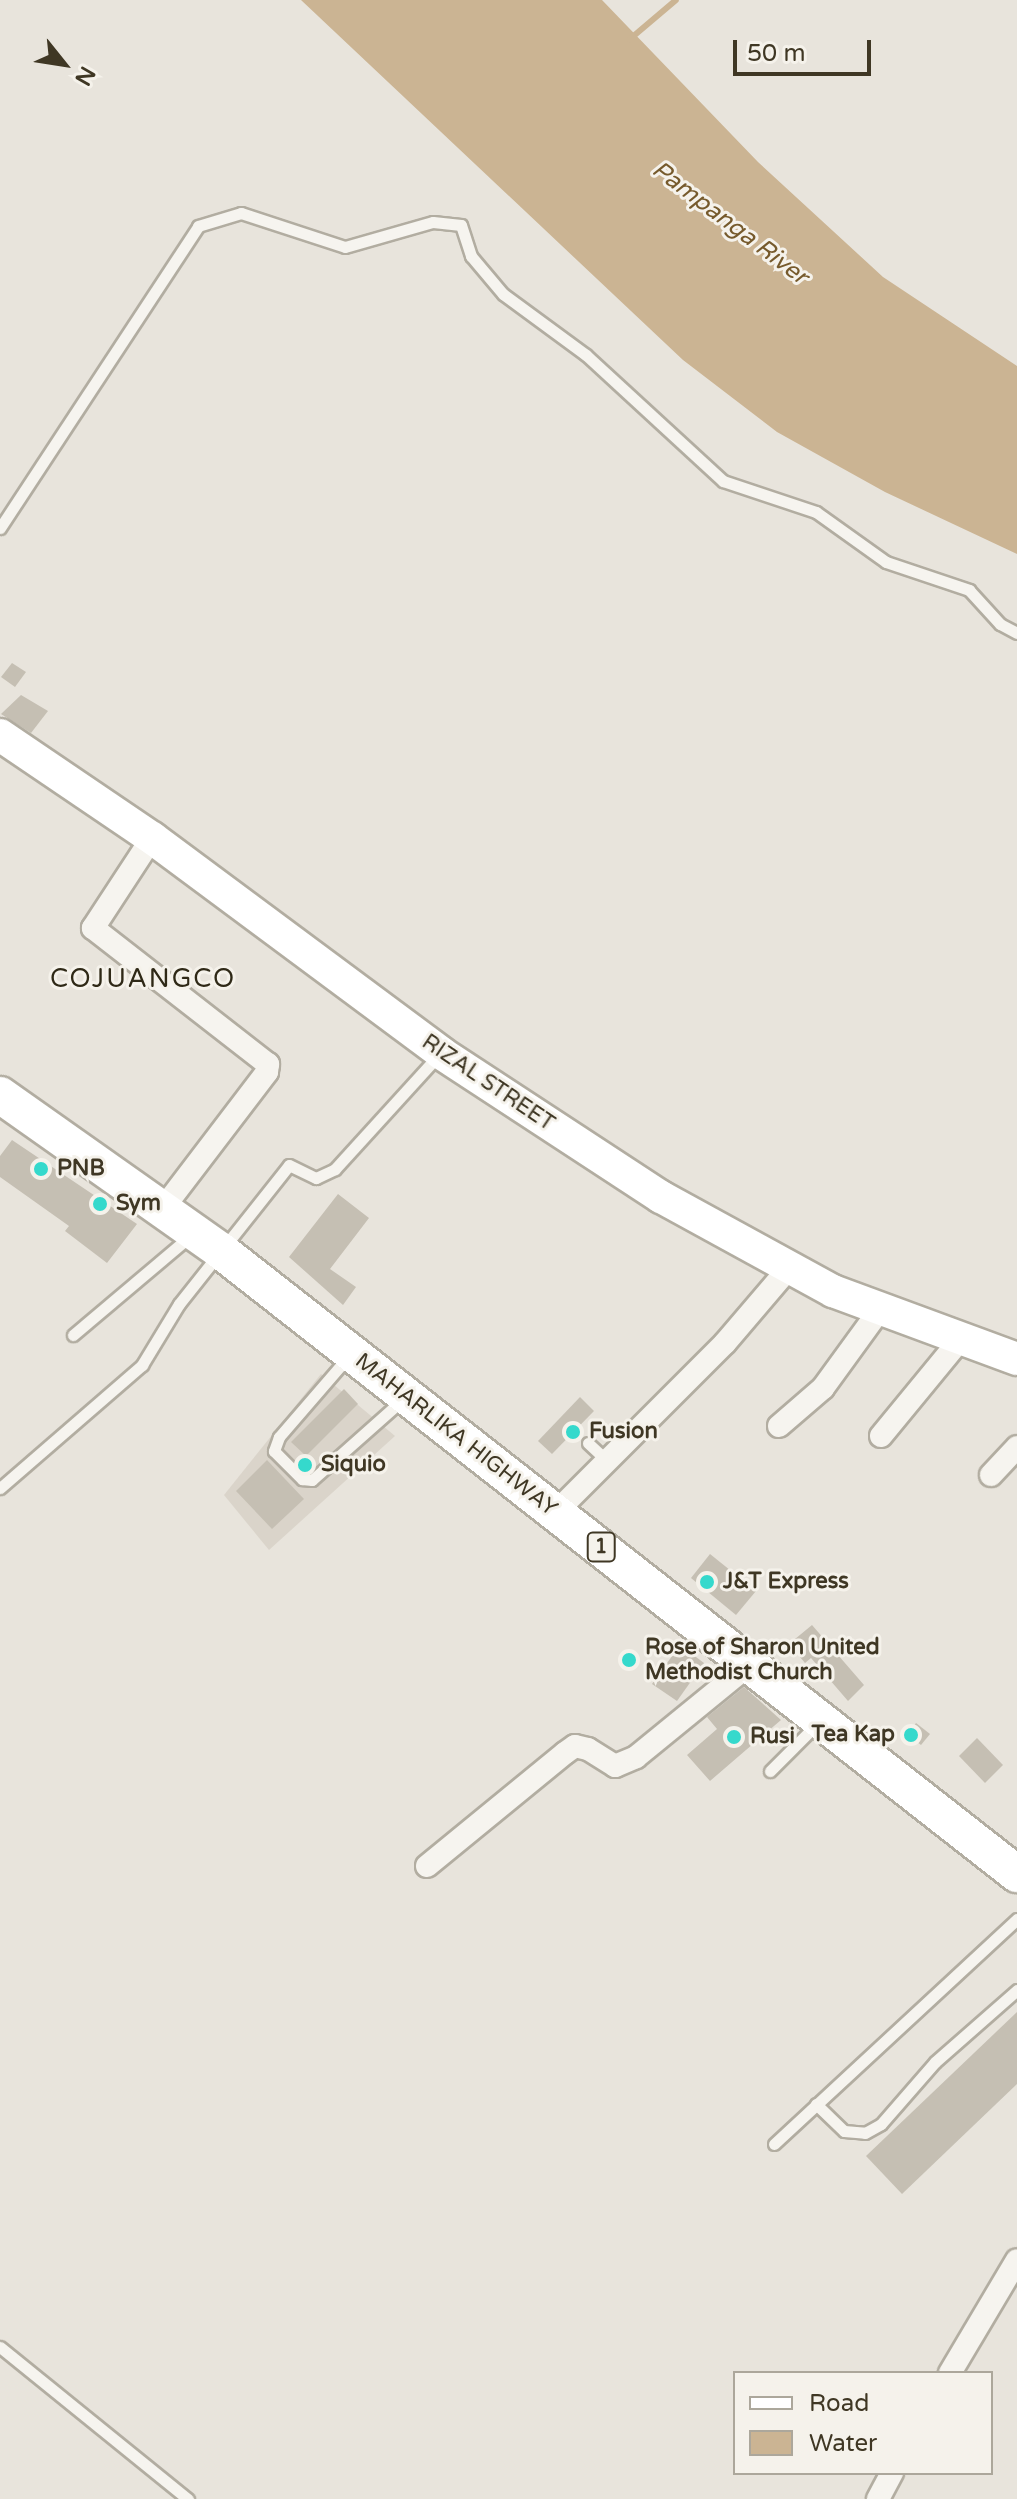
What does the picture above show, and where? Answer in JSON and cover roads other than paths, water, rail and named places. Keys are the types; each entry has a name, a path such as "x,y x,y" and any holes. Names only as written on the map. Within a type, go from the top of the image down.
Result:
{"main road":[{"name":"MAHARLIKA HIGHWAY","path":"0,1095 207,1242 749,1665 823,1718 1017,1874"}],"street":[{"name":"RIZAL STREET","path":"0,735 152,838 441,1053 661,1197 789,1268 879,1311 1017,1359"},
{"path":"152,838 93,928 268,1064 267,1072 161,1211"},
{"path":"556,1512 725,1343 789,1268"},
{"path":"779,1426 823,1388 879,1311"},
{"path":"881,1436 959,1341"},
{"path":"991,1475 1017,1447"},
{"path":"427,1866 575,1746 615,1766 636,1757 749,1665"},
{"path":"951,2371 1017,2260"},
{"path":"878,2499 891,2475"}],"lane":[{"path":"0,528 198,226 241,213 345,247 433,222 461,225 471,256 503,294 586,355 723,481 816,512 886,562 969,590 1000,624 1017,633"},
{"path":"73,1335 207,1242 289,1165 316,1178 335,1169 441,1053"},
{"path":"0,1488 142,1365 179,1304 207,1242"},
{"path":"351,1353 279,1437 274,1451 302,1479 312,1480 406,1397"},
{"path":"588,1443 606,1460"},
{"path":"770,1771 823,1718"},
{"path":"774,2144 1017,1919"},
{"path":"816,2104 844,2131 865,2133 881,2124 935,2062 1017,1990"},
{"path":"0,2347 188,2499"}],"water":[{"name":"Pampanga River","path":"301,0 602,0 758,162 883,277 1017,366 1017,554 885,492 777,432 683,360"}],"waterway":[{"path":"630,39 676,0"}],"place":[{"name":"PNB","path":"41,1169"},
{"name":"Sym","path":"100,1204"},
{"name":"Fusion","path":"573,1432"},
{"name":"Siquio","path":"305,1465"},
{"name":"J&T Express","path":"707,1582"},
{"name":"Rose of Sharon United Methodist Church","path":"629,1660"},
{"name":"Tea Kap","path":"911,1735"},
{"name":"Rusi","path":"734,1737"}],"district":[{"name":"COJUANGCO","path":"143,979"}]}
